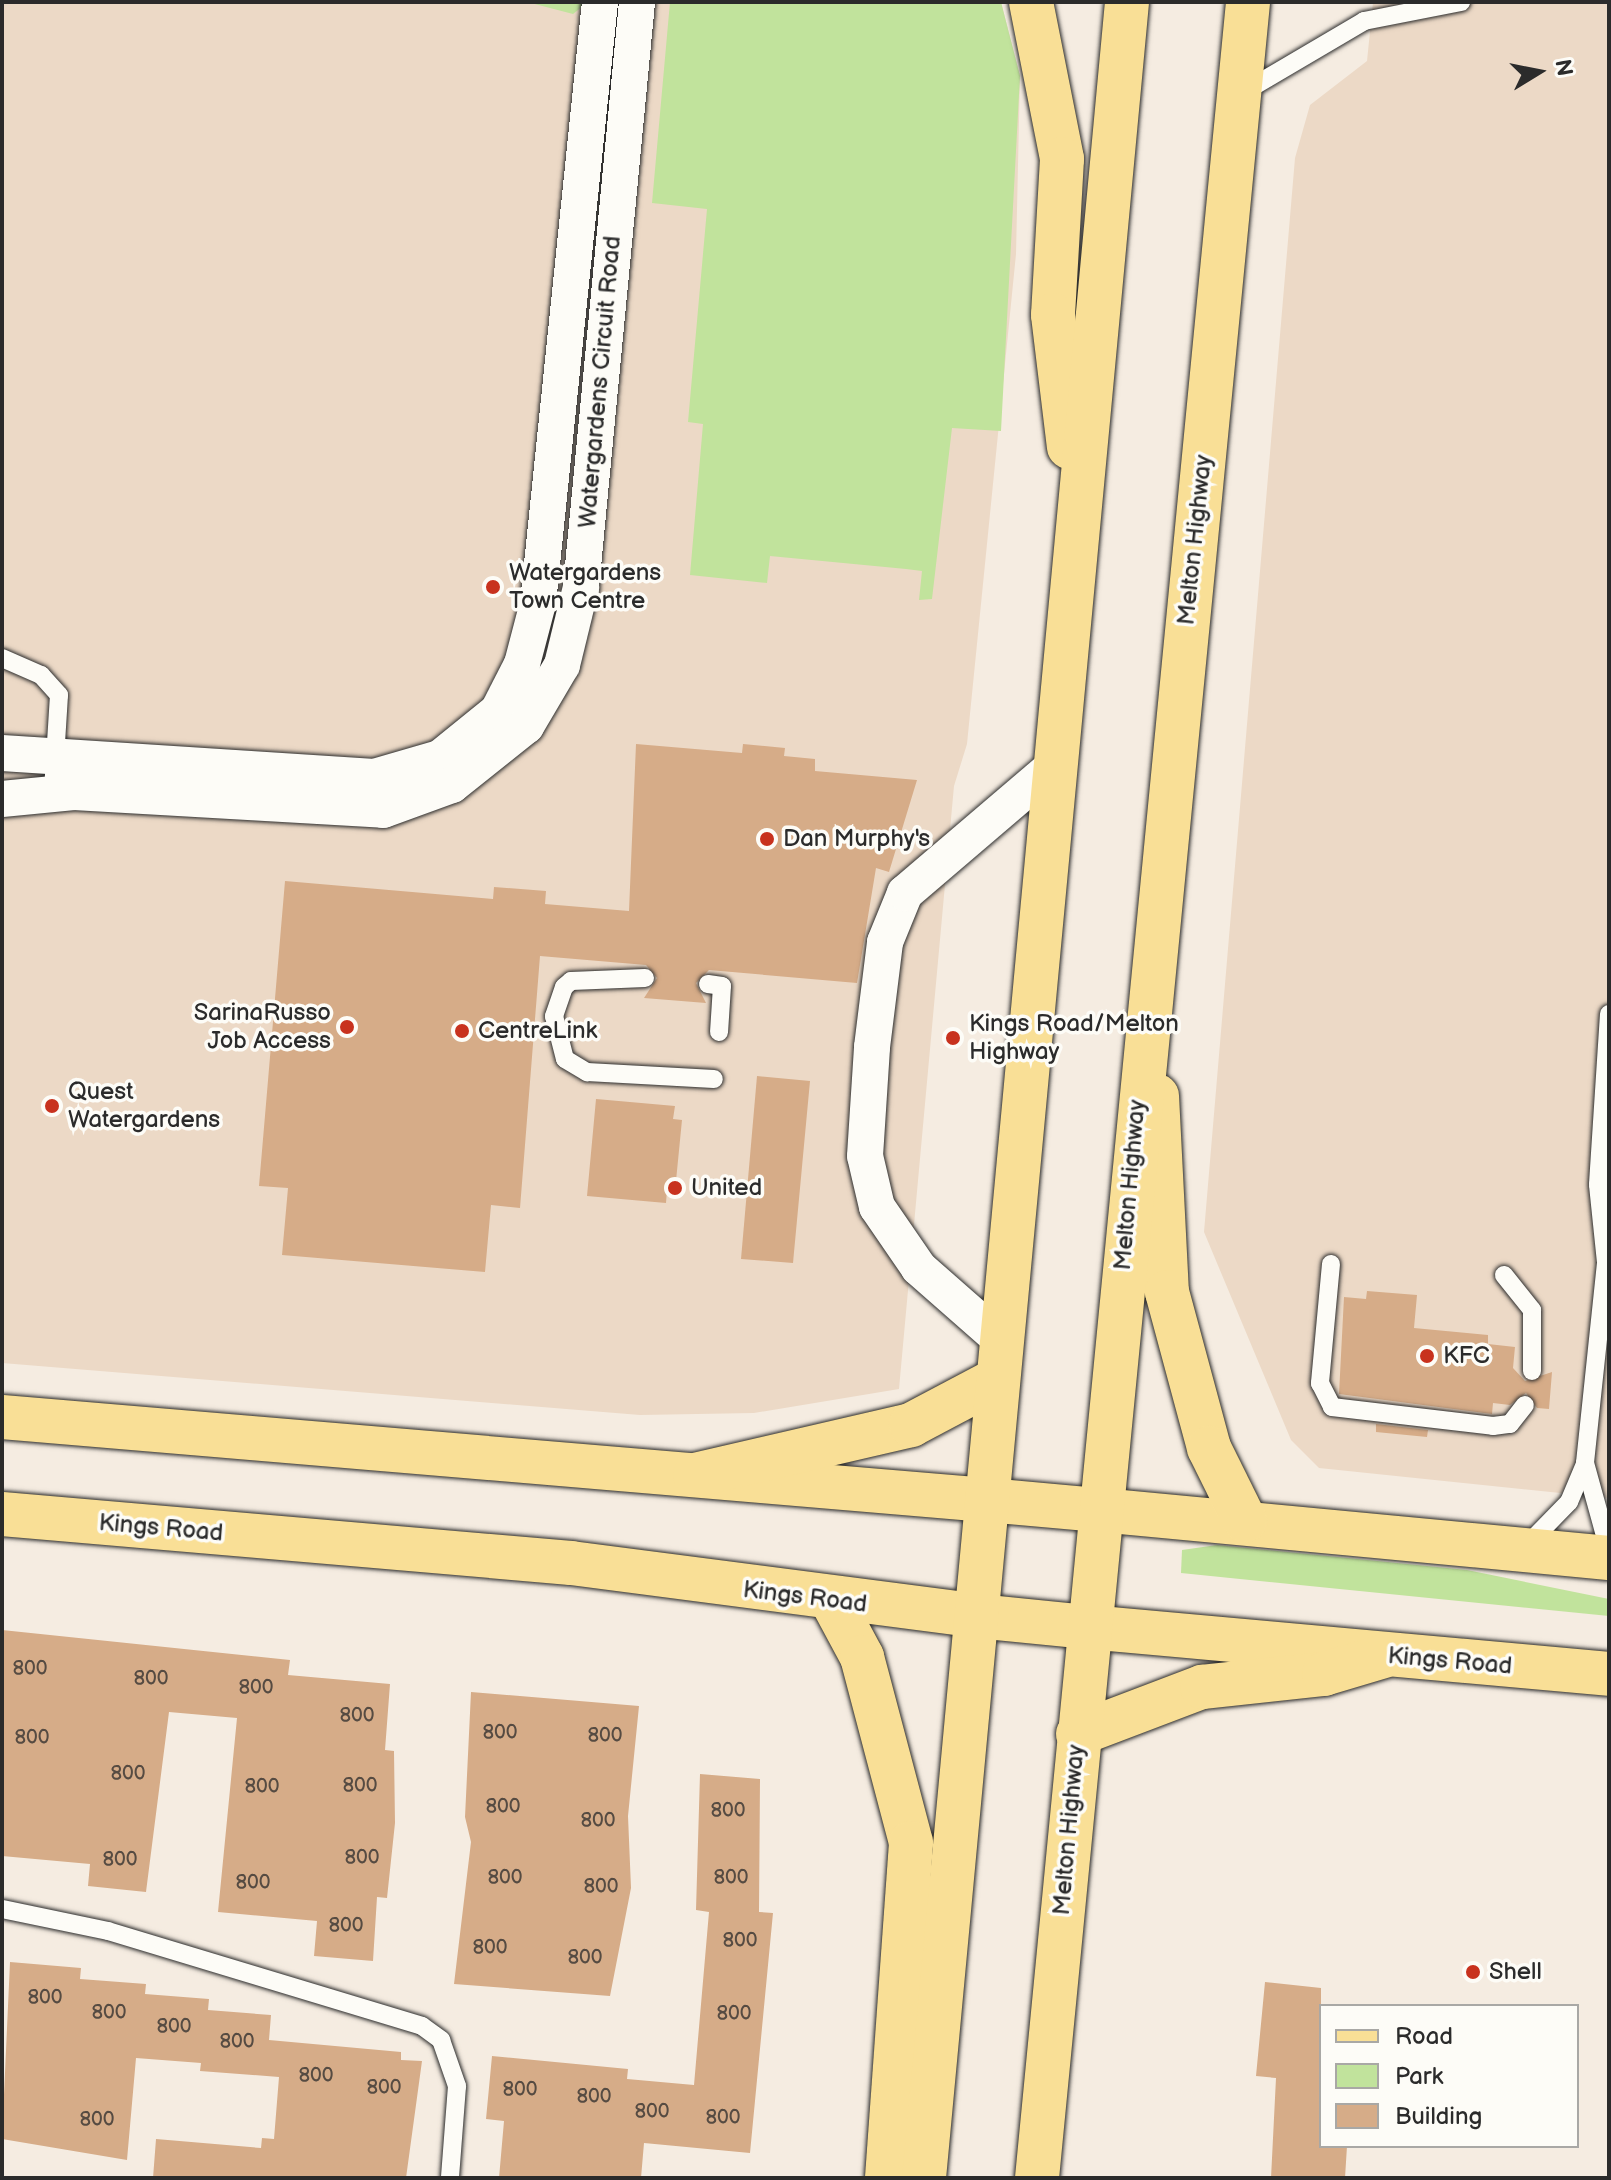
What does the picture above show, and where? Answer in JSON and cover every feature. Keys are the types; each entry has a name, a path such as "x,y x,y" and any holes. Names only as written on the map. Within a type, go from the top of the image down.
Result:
{"main road":[{"path":"1031,2 1059,127 1054,348 1080,516"},
{"path":"924,2178 1127,2"},
{"name":"Melton Highway","path":"1037,2178 1147,1002 1248,2"},
{"path":"1147,1002 1166,1182 1167,1292 1209,1448 1245,1521"},
{"path":"695,1475 911,1425 1000,1360"},
{"path":"2,1417 1245,1521 1609,1558"},
{"name":"Kings Road","path":"2,1514 571,1563 832,1601 1384,1656 1609,1674"},
{"path":"832,1601 862,1657 911,1843 887,2178"},
{"path":"1078,1734 1202,1687 1324,1674 1384,1656"}],"street":[{"name":"Watergardens Circuit Road","path":"2,753 58,752 374,777 440,758 498,711 522,664 538,603 600,2"},
{"name":"Watergardens Circuit Road","path":"2,799 53,791 383,810 452,785 526,726 562,665 581,587 637,2"},
{"path":"1000,1360 919,1268 877,1207 865,1156 872,1047 885,942 905,893 1056,764"}],"lane":[{"path":"1240,95 1364,21 1461,2"},
{"path":"2,658 41,675 59,695 58,752 53,791"},
{"path":"645,978 571,981 564,987 554,1016 565,1059 587,1072 714,1079"},
{"path":"708,984 722,986 719,1032"},
{"path":"1521,1549 1569,1502 1585,1463 1606,1233 1598,1170 1609,1014"},
{"path":"1331,1264 1320,1383 1332,1407 1493,1426 1510,1424 1525,1405"},
{"path":"1504,1275 1532,1310 1532,1371"},
{"path":"1585,1463 1609,1550"},
{"path":"2,1909 108,1931 422,2026 441,2040 457,2086 450,2178"}],"shaded area":[{"name":"Watergardens Town Centre","path":"2,2 1001,2 1020,76 1016,254 967,744 954,786 899,1389 754,1413 640,1415 2,1363"},
{"path":"1373,2 1609,2 1609,1498 1319,1468 1291,1440 1204,1232 1295,158 1310,105 1367,61"}],"green space":[{"path":"527,2 588,2 573,14"},
{"path":"670,2 1001,2 1020,76 1001,431 952,428 932,599 919,600 922,571 906,569 770,556 767,583 690,575 703,424 688,422 707,209 652,203"},
{"path":"1217,1545 1467,1570 1609,1599 1609,1616 1181,1573 1182,1550"}],"building":[{"path":"636,744 742,753 743,744 785,748 784,756 815,759 815,771 917,780 889,872 876,868 857,983 709,970 696,983 706,1003 644,998 657,978 646,965 540,956 520,1208 491,1205 485,1272 282,1255 288,1188 259,1186 285,881 493,899 494,887 546,891 545,904 629,911"},
{"path":"757,1076 810,1081 793,1263 741,1259"},
{"path":"596,1099 675,1106 673,1119 682,1120 675,1191 667,1190 666,1203 587,1196"},
{"name":"KFC","path":"1367,1291 1417,1295 1414,1328 1488,1335 1488,1344 1515,1347 1513,1368 1525,1381 1552,1372 1549,1409 1537,1408 1526,1393 1510,1405 1493,1403 1492,1414 1339,1394 1344,1297 1366,1299"},
{"path":"1376,1424 1428,1430 1427,1437 1376,1432"},
{"path":"2,1630 290,1660 288,1675 390,1684 385,1750 394,1751 395,1823 387,1898 377,1897 373,1961 314,1956 317,1921 218,1912 237,1718 169,1712 146,1892 88,1886 90,1864 2,1856"},
{"path":"471,1692 639,1706 628,1816 631,1888 610,1996 454,1984 471,1842 465,1817"},
{"path":"700,1774 760,1779 759,1912 773,1913 750,2153 644,2143 641,2178 499,2178 504,2121 486,2119 492,2056 628,2069 627,2079 694,2085 709,1912 696,1910"},
{"path":"10,1962 81,1968 80,1979 146,1984 145,1994 209,1999 208,2010 271,2015 269,2040 401,2052 401,2060 422,2061 406,2178 153,2178 156,2139 261,2148 262,2138 274,2139 279,2077 200,2071 201,2063 136,2058 127,2160 2,2139"},
{"path":"1265,1982 1321,1988 1319,2148 1347,2148 1345,2178 1271,2178 1276,2078 1256,2076"}],"place":[{"name":"Watergardens Town Centre","path":"493,587"},
{"name":"Dan Murphy's","path":"767,839"},
{"name":"SarinaRusso Job Access","path":"347,1027"},
{"name":"CentreLink","path":"462,1031"},
{"name":"Kings Road/Melton Highway","path":"953,1038"},
{"name":"Quest Watergardens","path":"52,1106"},
{"name":"United","path":"675,1188"},
{"name":"KFC","path":"1427,1356"},
{"name":"Shell","path":"1473,1972"}]}
